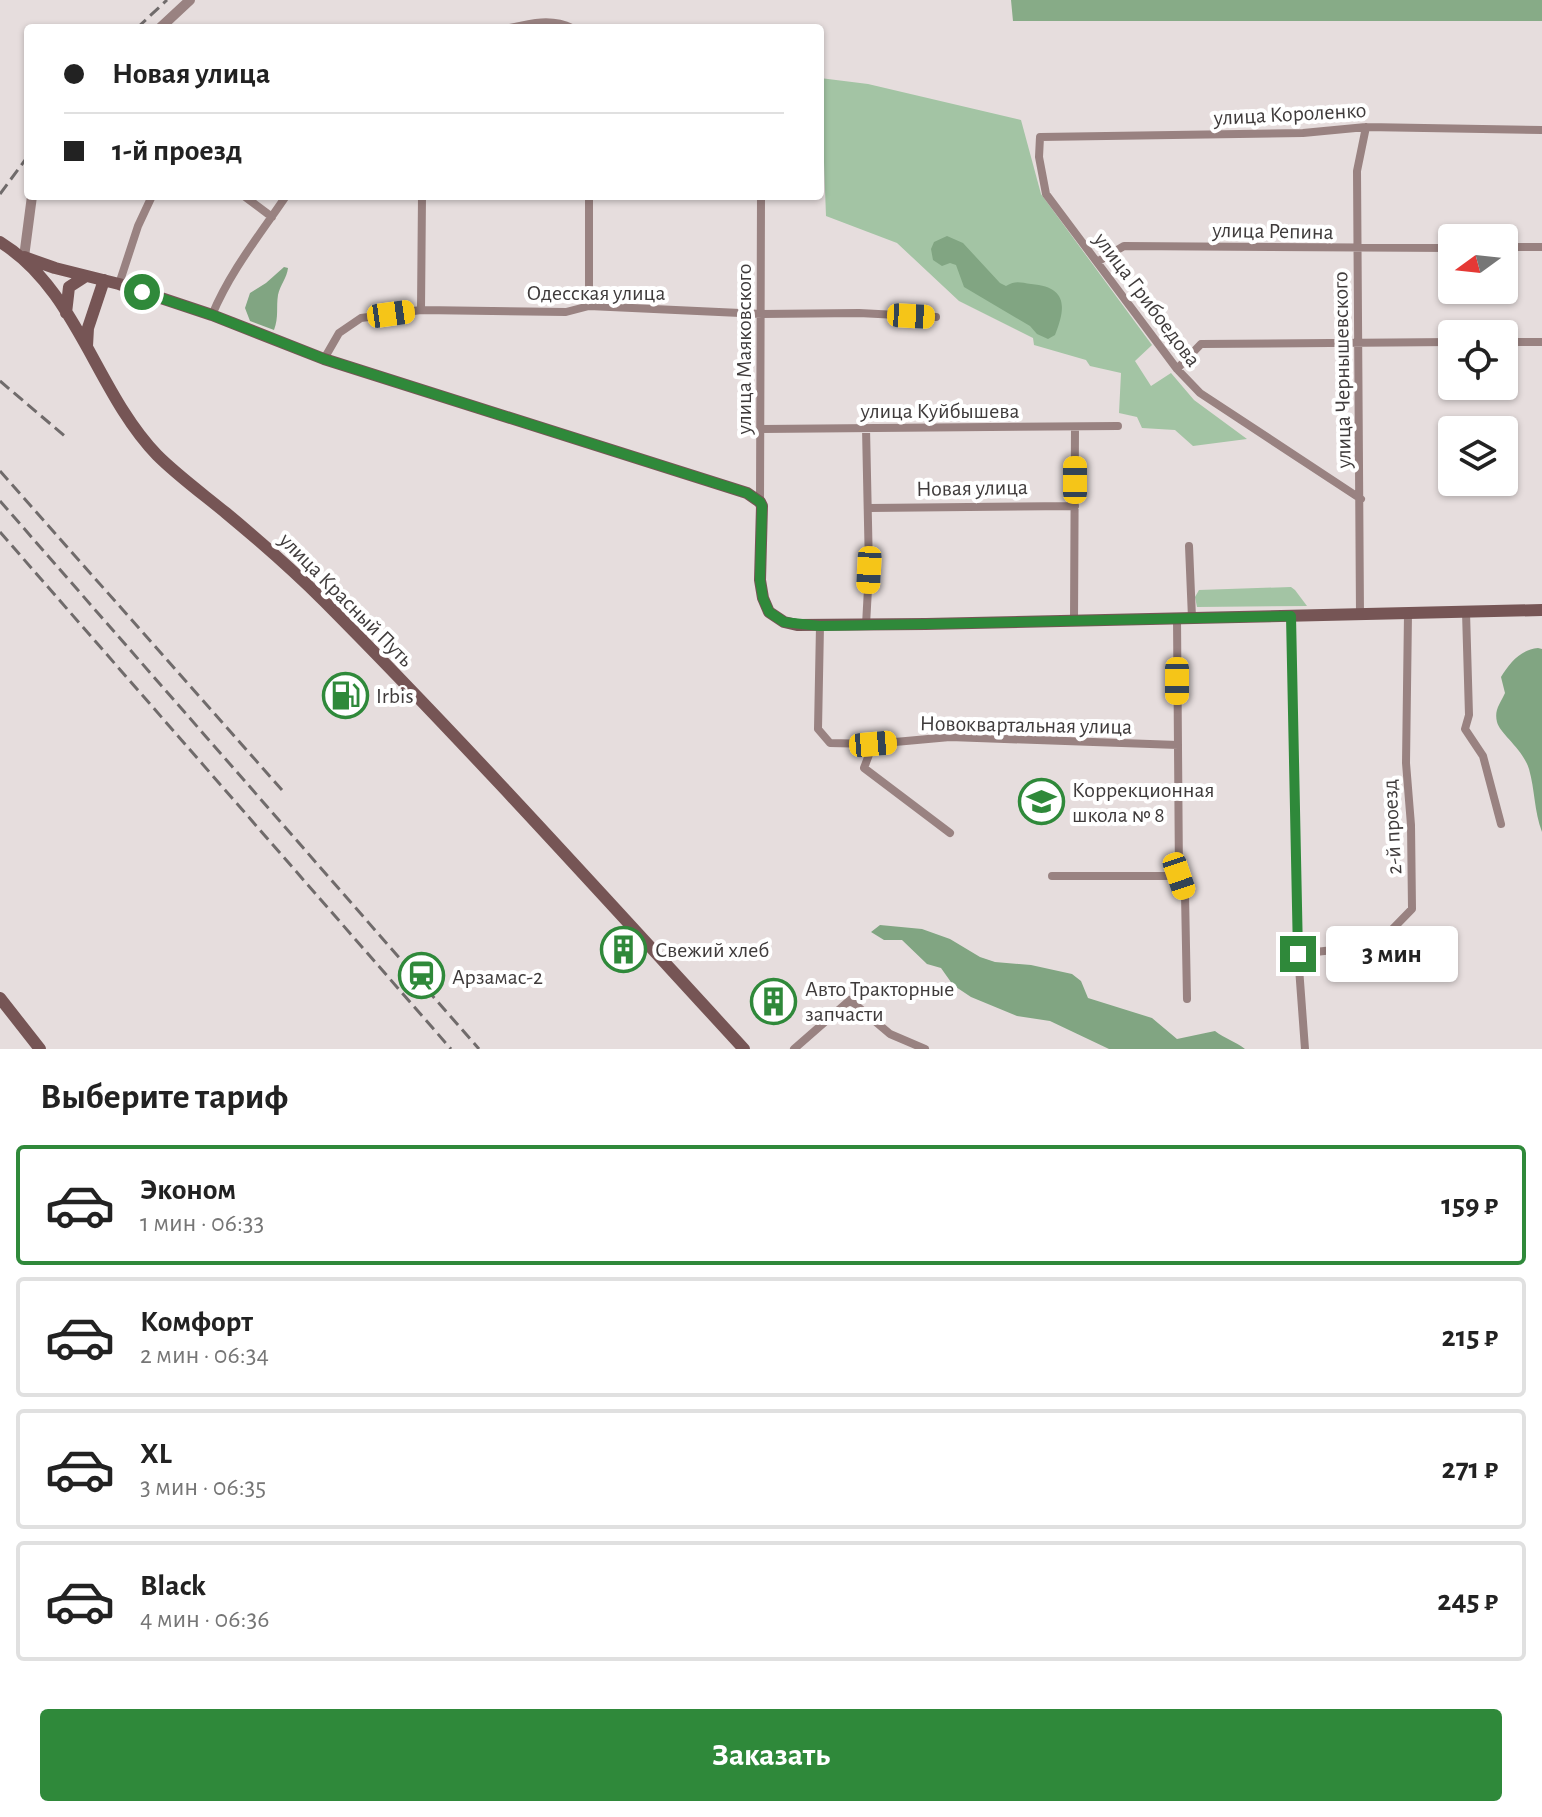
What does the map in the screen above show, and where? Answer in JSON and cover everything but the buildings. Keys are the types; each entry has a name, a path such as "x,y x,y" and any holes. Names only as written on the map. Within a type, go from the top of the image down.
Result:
{"main road":[{"name":"улица Красный Путь","path":"0,242 24,257 66,313 124,411 158,455 277,555 324,602 553,841 744,1049"},
{"path":"24,257 212,315 324,359 747,493 760,502 763,521 760,580 763,598 769,612 784,622 820,626 1542,610"},
{"path":"66,313 69,287 86,276"},
{"path":"87,348 88,328 104,280"},
{"path":"0,998 40,1049"}],"street":[{"path":"164,24 190,0"},
{"path":"529,24 564,24"},
{"name":"улица Короленко","path":"1040,137 1303,133 1366,127 1542,130"},
{"name":"улица Чернышевского","path":"1360,614 1357,171 1366,127"},
{"name":"улица Грибоедова","path":"1040,137 1039,157 1046,194 1177,369 1200,393 1361,499"},
{"path":"24,257 31,200"},
{"path":"119,284 150,200"},
{"path":"249,200 272,217"},
{"path":"212,315 224,287 254,238 283,200"},
{"path":"421,310 422,200"},
{"path":"589,200 589,306"},
{"name":"улица Маяковского","path":"760,502 761,200"},
{"name":"улица Репина","path":"1097,262 1124,246 1438,248"},
{"path":"1518,247 1542,247"},
{"name":"Одесская улица","path":"324,359 339,333 361,318 421,310 566,312 589,306 762,314 859,313 936,317"},
{"path":"1177,369 1201,344 1438,342"},
{"path":"1518,342 1542,342"},
{"name":"улица Куйбышева","path":"762,429 1118,426"},
{"path":"1074,620 1075,427"},
{"path":"866,428 869,508 866,625"},
{"name":"Новая улица","path":"869,508 1075,506"},
{"path":"1189,546 1192,618"},
{"path":"1466,612 1469,715 1465,729 1483,756 1501,824"},
{"name":"2-й проезд","path":"1298,954 1377,945 1412,909 1411,825 1406,763 1408,614"},
{"path":"1291,616 1298,954 1305,1049"},
{"path":"1177,618 1179,876 1185,894 1187,999"},
{"name":"Новоквартальная улица","path":"820,626 818,729 830,743 873,744 950,737 1178,745"},
{"path":"873,744 864,768 950,833"},
{"path":"1052,876 1179,876"},
{"path":"794,1049 850,1000 890,1034 925,1049"}],"shaded area":[{"path":"1011,0 1542,0 1542,21 1013,21"},
{"path":"824,78 868,84 1021,120 1041,194 1152,345 1135,361 1151,386 1171,373 1194,400 1247,439 1193,446 1175,430 1142,428 1137,417 1119,413 1121,373 1090,366 1086,360 1034,345 1033,338 959,301 897,243 826,216"},
{"path":"947,236 963,243 1000,283 1006,286 1018,282 1043,286 1057,294 1062,306 1055,335 1048,339 1037,334 1030,326 964,287 956,265 950,263 942,266 933,260 931,249 934,242"},
{"path":"284,267 288,268 278,295 274,330 250,321 245,308 250,293"},
{"path":"1291,587 1307,606 1197,607 1195,597 1199,590"},
{"path":"1542,649 1542,832 1529,769 1496,718 1505,693 1501,677 1521,654"},
{"path":"880,925 922,929 950,939 995,962 1031,965 1072,974 1081,981 1088,998 1152,1018 1177,1039 1215,1031 1245,1049 1109,1049 1050,1021 1017,1016 971,997 953,985 941,968 927,964 902,940 884,940 871,932"}],"railway":[{"path":"141,24 167,0"},
{"path":"0,194 24,161"},
{"path":"0,381 67,438"},
{"path":"0,471 282,790"},
{"path":"0,501 479,1049"},
{"path":"0,532 451,1049"}],"place":[{"name":"Irbis","path":"345,695"},
{"name":"Коррекционная школа № 8","path":"1041,802"},
{"name":"Свежий хлеб","path":"624,949"},
{"name":"Арзамас-2","path":"421,976"},
{"name":"Авто Тракторные запчасти","path":"774,1001"}],"route":[{"path":"142,292 212,315 324,359 747,493 762,506 760,580 763,598 769,612 784,622 820,626 1291,616 1298,954"}]}
